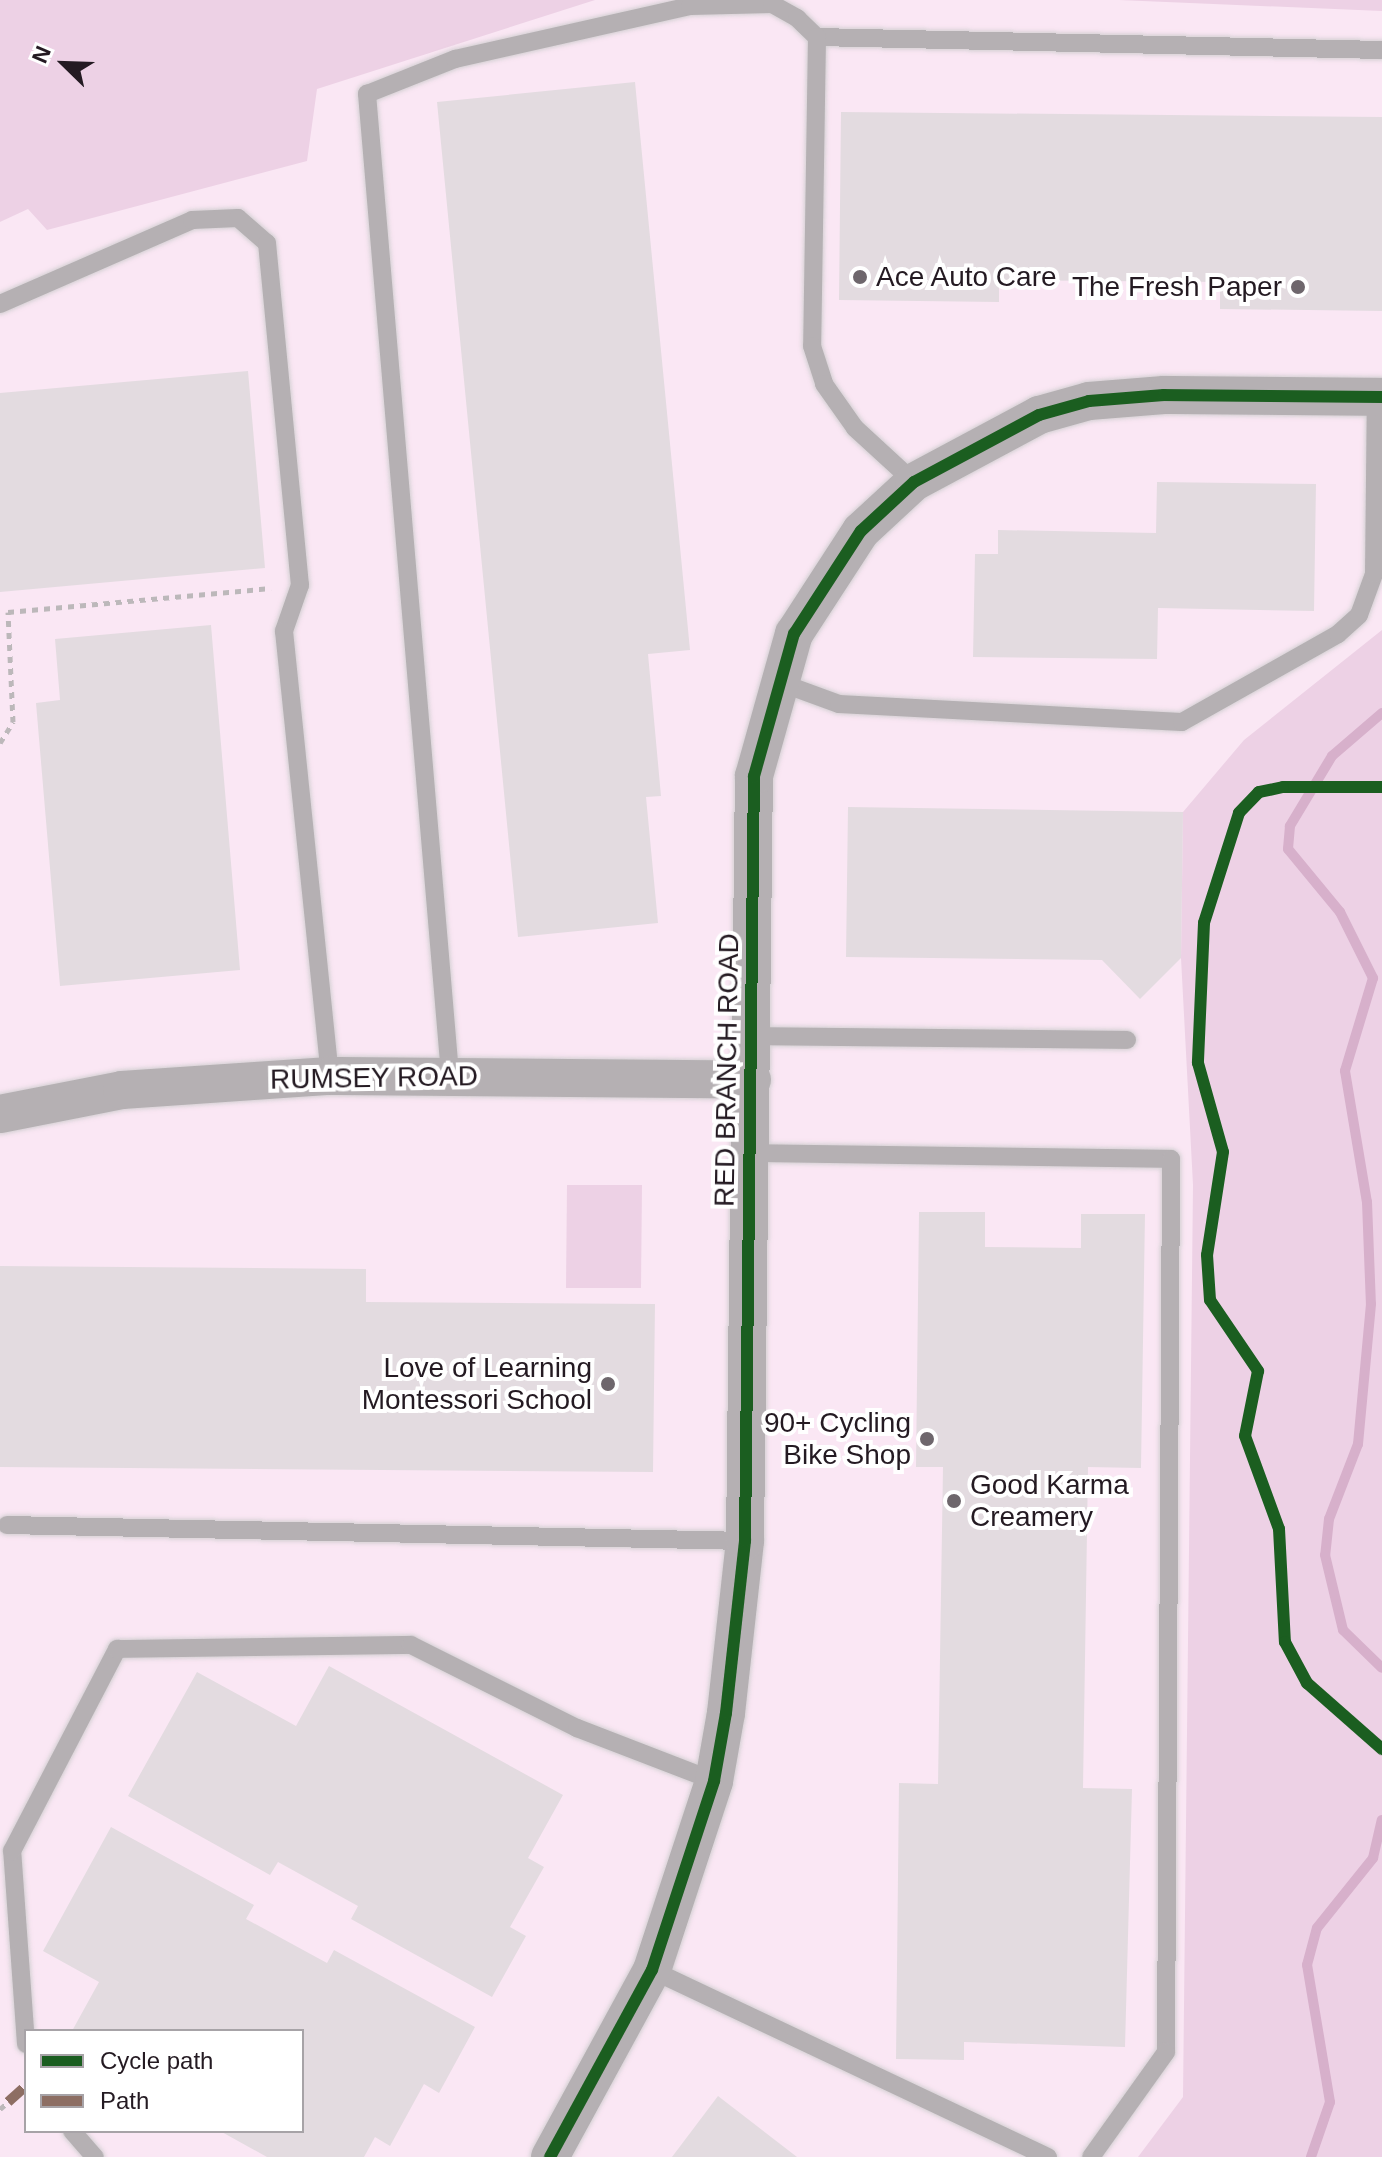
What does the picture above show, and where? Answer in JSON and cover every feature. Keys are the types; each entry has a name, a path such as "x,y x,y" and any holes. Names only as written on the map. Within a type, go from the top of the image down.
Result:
{"street":[{"name":"RED BRANCH ROAD","path":"550,2157 652,1970 714,1781 745,1541 754,776 776,681 826,580 861,531 914,482 993,435 1089,401 1379,397"},
{"name":"RUMSEY ROAD","path":"0,1114 122,1090 330,1076 450,1074 752,1080"}],"lane":[{"path":"450,1074 367,94 455,59 690,6 772,4 817,37 1382,50"},
{"path":"817,37 812,346 824,384 855,428 914,482"},
{"path":"0,304 192,220 220,214 256,228 270,265 300,585 284,631 330,1076"},
{"path":"776,681 839,704 1182,722 1338,634 1359,615 1374,574 1379,397"},
{"path":"752,1036 1127,1040"},
{"path":"750,1153 1171,1159 1166,2052 1091,2157"},
{"path":"7,1525 745,1541"},
{"path":"25,2029 12,1851 117,1649 411,1645 577,1728 714,1781"},
{"path":"652,1970 1048,2157"},
{"path":"74,2133 95,2157"}],"path":[{"path":"0,743 13,722 8,612 300,585"},
{"path":"0,2109 8,2102"}],"shaded area":[{"path":"0,0 595,0 317,89 307,161 47,230 28,209 0,222"},
{"path":"445,0 1382,0 1382,2157 0,2157 0,222"},
{"path":"1119,0 1382,0 1382,11"},
{"path":"1382,630 1382,2157 1138,2157 1183,2097 1193,1185 1181,958 1183,812 1244,740"},
{"path":"567,1185 642,1185 641,1288 566,1288"}],"building":[{"path":"635,82 690,650 648,654 661,796 646,797 658,923 518,937 437,102"},
{"path":"841,112 1382,117 1382,311 1220,309 1220,282 999,280 999,302 839,300"},
{"path":"248,371 265,568 0,592 0,393"},
{"path":"1157,482 1316,484 1314,611 1158,608 1157,659 973,657 975,554 998,554 998,530 1156,533"},
{"path":"211,625 240,970 60,986 36,703 60,700 55,639"},
{"path":"848,807 1183,812 1181,958 1140,999 1102,960 846,957"},
{"path":"919,1212 985,1212 985,1247 1081,1248 1081,1214 1145,1214 1141,1468 1088,1467 1083,1788 1132,1789 1125,2047 964,2042 964,2060 896,2059 899,1783 938,1784 943,1467 916,1467"},
{"path":"0,1266 366,1269 366,1302 655,1304 653,1472 0,1467"},
{"path":"329,1666 563,1795 528,1858 544,1867 510,1927 526,1936 492,1997 351,1919 358,1906 278,1862 270,1875 128,1796 197,1672 296,1726"},
{"path":"111,1827 254,1905 246,1919 327,1963 334,1950 475,2027 439,2093 424,2084 390,2146 375,2137 364,2157 267,2157 224,2133 304,2133 304,2029 73,2029 99,1982 43,1951"},
{"path":"718,2096 797,2157 672,2157"}],"waterway":[{"path":"1382,713 1332,756 1290,826 1288,849 1340,912 1373,978 1345,1071 1367,1202 1371,1304 1358,1444 1329,1519 1325,1555 1343,1630 1382,1668"},
{"path":"1311,2157 1330,2102 1307,1965 1317,1928 1373,1858 1382,1820"}],"marked path":[{"path":"8,2102 24,2088"}],"cycle path":[{"path":"550,2157 652,1970 714,1781 726,1713 745,1541 754,776 794,634 861,531 914,482 1039,415 1089,401 1164,395 1382,397"},
{"path":"1382,787 1283,787 1259,792 1239,813 1204,923 1198,1063 1223,1152 1207,1255 1210,1300 1258,1371 1245,1436 1279,1529 1285,1642 1307,1683 1382,1749"}],"place":[{"name":"Ace Auto Care","path":"860,277"},
{"name":"The Fresh Paper","path":"1298,287"},
{"name":"Love of Learning Montessori School","path":"608,1384"},
{"name":"90+ Cycling Bike Shop","path":"927,1439"},
{"name":"Good Karma Creamery","path":"954,1501"}]}
